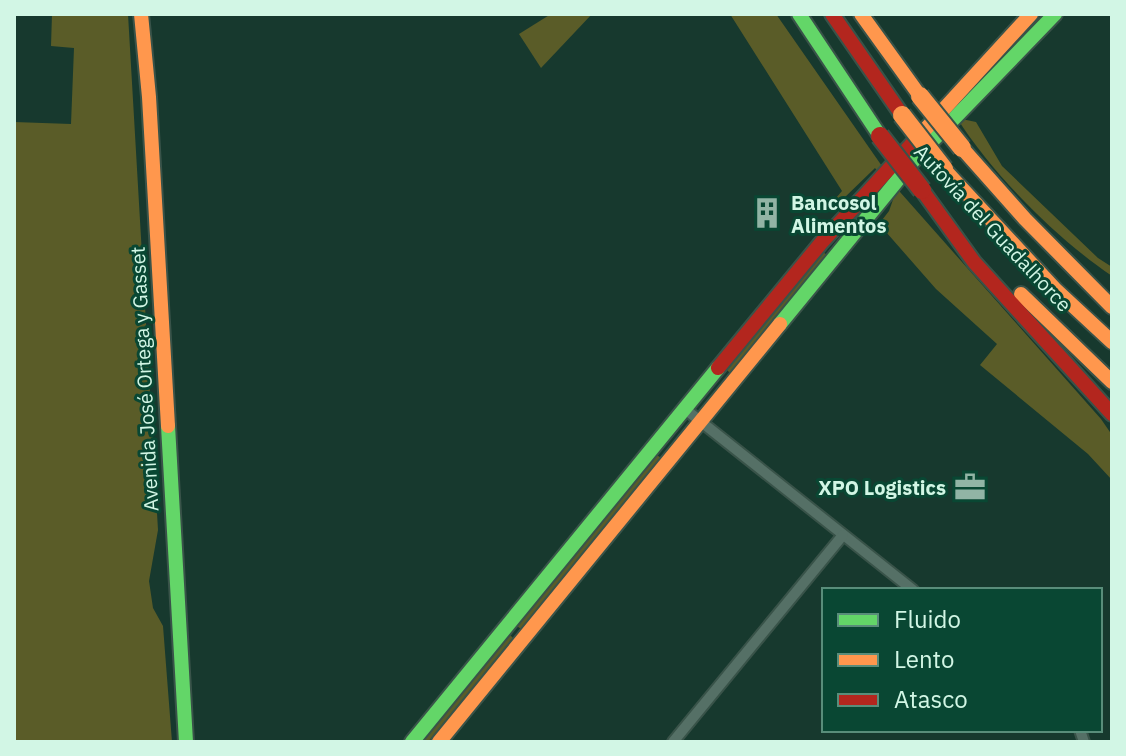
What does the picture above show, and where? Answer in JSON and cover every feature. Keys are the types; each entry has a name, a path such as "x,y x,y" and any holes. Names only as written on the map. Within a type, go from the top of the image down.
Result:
{"main road":[{"name":"Avenida José Ortega y Gasset","path":"141,14 150,113 186,742"},
{"name":"Autovía del Guadalhorce","path":"799,14 880,136 922,190 1035,309 1112,382"},
{"name":"Autovía del Guadalhorce","path":"832,14 902,115 944,169 1056,290 1112,342"},
{"path":"861,14 962,148 1025,219 1112,307"},
{"path":"439,742 837,255 917,147 1031,14"},
{"path":"412,742 821,243 1055,14"},
{"path":"922,190 974,262 1112,414"},
{"path":"1025,219 1112,292"}],"street":[{"path":"685,409 910,588"},
{"path":"673,742 843,535"}],"green space":[{"path":"52,14 128,14 158,530 149,581 153,608 163,626 172,742 14,742 14,122 71,124 74,48 51,46"},
{"path":"551,14 592,14 541,68 519,34"},
{"path":"730,14 776,14 900,192 1101,419 1112,435 1112,480 1088,454 980,365 997,344 936,289 879,224 889,211 895,194 875,168 841,201 836,198 842,191"},
{"path":"957,118 976,122 1002,166 1098,258 1112,267 1112,276 1070,244 1027,204 988,161"},
{"path":"823,252 827,255 730,373 727,370"},
{"path":"657,455 661,458 521,629 517,626"},
{"path":"509,634 513,638 428,742 421,742"}],"traffic: fast":[{"path":"799,14 880,136"},
{"path":"780,324 914,160 1055,14"},
{"path":"412,742 718,368"},
{"path":"168,426 186,742"}],"traffic: slow":[{"path":"141,14 149,97 168,426"},
{"path":"861,14 920,96"},
{"path":"921,134 1031,14"},
{"path":"920,96 962,148"},
{"path":"902,115 944,169"},
{"path":"962,148 1025,219 1112,307"},
{"path":"944,169 1056,290 1112,342"},
{"path":"1021,294 1112,382"},
{"path":"439,742 780,324"}],"traffic: jam":[{"path":"832,14 902,115"},
{"path":"718,368 821,243 921,134"},
{"path":"880,136 922,190"},
{"path":"922,190 974,262 1112,414"}],"place":[{"name":"Bancosol Alimentos","path":"767,213"},
{"name":"XPO Logistics","path":"970,487"}]}
